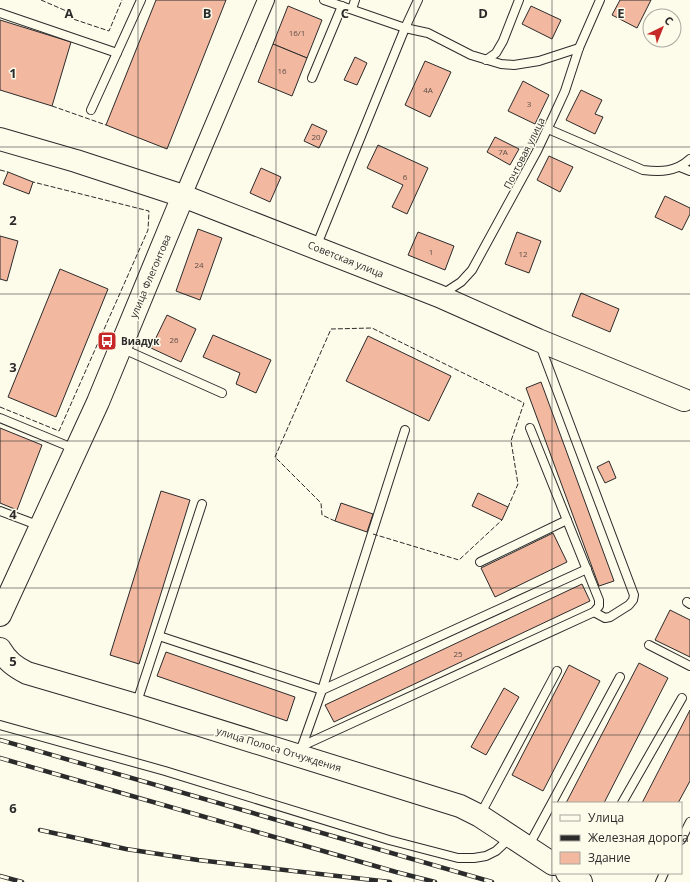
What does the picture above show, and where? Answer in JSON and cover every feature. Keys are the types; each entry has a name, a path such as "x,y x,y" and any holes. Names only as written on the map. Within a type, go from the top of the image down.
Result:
{"main road":[{"name":"Советская улица","path":"0,139 76,161 183,196 439,296 538,340 684,400"},
{"name":"улица Флегонтова","path":"0,615 98,402 183,196"},
{"name":"улица Полоса Отчуждения","path":"0,649 6,659 16,668 27,673 300,751 460,806 480,816 552,863"}],"street":[{"name":"улица Флегонтова","path":"183,196 266,0"}],"lane":[{"path":"91,110 141,0"},
{"path":"324,0 405,28 428,33 471,56 501,64 514,65 539,61 579,48"},
{"path":"352,9 355,0"},
{"path":"316,247 405,28 418,0"},
{"path":"486,60 496,53 503,41 519,0"},
{"name":"Почтовая улица","path":"439,296 461,282 472,270 537,151 565,91 579,48 600,0"},
{"path":"312,78 342,6"},
{"path":"0,13 117,53"},
{"path":"548,129 643,170 657,172 670,170 680,167 690,159"},
{"path":"680,167 690,171"},
{"path":"538,340 634,594 633,600 629,605 610,617 605,618 594,612"},
{"path":"121,348 222,394"},
{"path":"0,418 76,449"},
{"path":"300,751 594,612 598,606 599,600 530,428"},
{"path":"300,751 322,690 405,430"},
{"path":"136,705 202,504"},
{"path":"0,510 41,527"},
{"path":"480,562 567,520"},
{"path":"158,636 322,690 587,569"},
{"path":"649,645 690,666"},
{"path":"480,816 557,671"},
{"path":"0,725 166,772 389,840 458,858 474,858 486,856 519,842 620,677"},
{"path":"623,802 682,698"},
{"path":"682,838 690,822"}],"building":[{"path":"156,0 226,0 167,149 106,125"},
{"path":"620,0 651,0 647,8 642,8 642,18 637,28 612,15"},
{"path":"288,6 322,20 307,58 273,44"},
{"path":"531,6 561,20 552,39 522,24"},
{"path":"0,20 71,42 52,106 0,90"},
{"path":"273,44 307,58 292,96 258,82"},
{"path":"355,57 367,63 357,85 344,80"},
{"path":"425,61 451,72 430,117 405,105"},
{"path":"523,81 549,95 535,124 508,111"},
{"path":"581,90 602,100 595,114 603,117 595,134 566,120"},
{"path":"312,124 327,131 319,148 304,141"},
{"path":"495,137 519,149 510,165 487,152"},
{"path":"378,145 428,168 407,214 392,207 403,185 367,168"},
{"path":"549,156 573,167 560,192 537,180"},
{"path":"261,168 281,177 270,202 250,193"},
{"path":"8,172 33,182 29,194 3,184"},
{"path":"665,196 690,208 690,214 682,230 655,217"},
{"path":"198,229 222,238 200,300 176,291"},
{"path":"418,232 454,246 445,270 408,255"},
{"path":"517,232 541,241 529,273 505,264"},
{"path":"0,236 18,241 7,281 0,279"},
{"path":"60,269 108,289 56,417 8,397"},
{"path":"581,293 619,309 610,332 572,316"},
{"path":"167,315 196,329 181,362 151,348"},
{"path":"213,335 271,360 256,393 236,384 240,373 203,357"},
{"path":"368,336 451,376 429,421 346,381"},
{"path":"541,382 614,581 599,586 526,388"},
{"path":"0,428 42,445 17,510 0,503"},
{"path":"609,461 616,478 605,483 597,467"},
{"path":"161,491 190,500 139,664 110,655"},
{"path":"478,493 508,507 502,520 472,506"},
{"path":"341,503 373,514 367,532 335,521"},
{"path":"553,533 567,562 495,597 481,568"},
{"path":"582,584 590,601 334,722 325,705"},
{"path":"670,610 690,620 690,657 655,640"},
{"path":"166,652 295,697 287,721 157,676"},
{"path":"639,663 668,678 605,802 567,802"},
{"path":"569,665 600,681 543,791 512,775"},
{"path":"504,688 519,697 486,755 471,747"},
{"path":"690,710 690,781 679,802 643,802"}],"railway":[{"path":"0,740 492,882"},
{"path":"0,758 435,882"},
{"path":"40,830 126,849 198,860 390,882"},
{"path":"0,876 22,882"}],"fence":[{"path":"41,0 71,13 70,18 109,31 122,0"},
{"path":"52,106 106,125"},
{"path":"0,170 8,172"},
{"path":"0,407 59,431 148,230 149,211 33,182"},
{"path":"335,521 322,515 321,503 275,457 331,329 372,328 524,403 511,441 518,484 508,507"},
{"path":"373,534 459,560 502,520"}],"place":[{"name":"Виадук","path":"107,341"}]}
